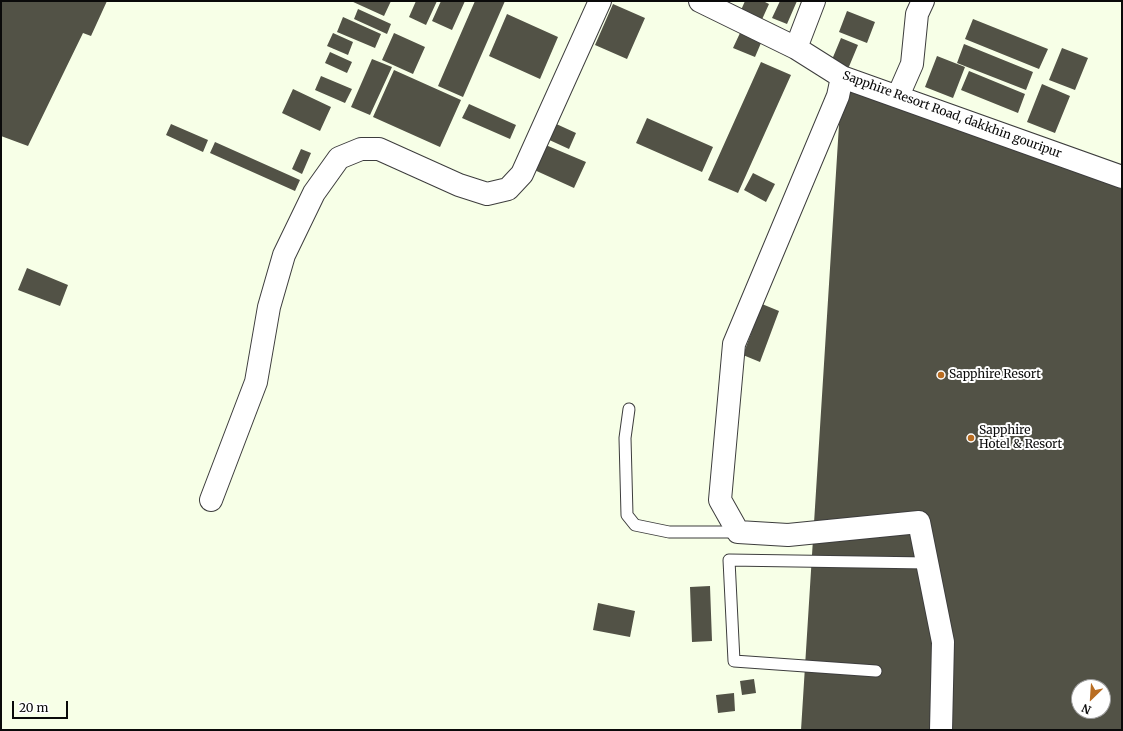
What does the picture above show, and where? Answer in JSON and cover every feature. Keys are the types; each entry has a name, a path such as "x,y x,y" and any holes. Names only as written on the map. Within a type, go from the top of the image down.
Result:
{"street":[{"path":"211,500 256,382 269,307 284,255 314,193 339,158 361,149 379,149 460,185 487,194 508,189 522,174 600,1"},
{"name":"Sapphire Resort Road, dakkhin gouripur","path":"700,1 796,48 842,77 1122,177"},
{"path":"796,48 814,1"},
{"path":"898,96 912,64 917,14 923,1"},
{"path":"842,77 838,96 734,344 720,500 738,532 788,535 919,522 943,642 941,730"}],"lane":[{"path":"629,409 625,438 627,515 635,525 669,532 738,532"},
{"path":"876,670 734,660 729,560 928,563"}],"building":[{"path":"1,1 107,1 91,36 83,33 28,146 1,136"},
{"path":"351,1 391,1 384,16"},
{"path":"416,1 437,1 426,25 409,17"},
{"path":"441,1 465,1 452,30 432,21"},
{"path":"475,1 505,1 463,97 438,86"},
{"path":"745,1 763,1 769,4 759,26 738,17"},
{"path":"780,1 797,1 787,24 772,18"},
{"path":"613,4 645,18 627,59 595,45"},
{"path":"358,9 391,24 387,34 354,19"},
{"path":"847,11 875,22 867,43 839,32"},
{"path":"507,14 558,37 540,79 489,56"},
{"path":"343,17 381,34 375,48 337,32"},
{"path":"973,19 1048,49 1039,69 965,39"},
{"path":"333,33 353,42 348,55 327,46"},
{"path":"394,33 425,47 413,74 382,60"},
{"path":"740,33 761,43 755,57 733,48"},
{"path":"841,38 858,45 848,69 831,62"},
{"path":"964,44 1033,72 1026,90 957,63"},
{"path":"1062,48 1088,58 1075,90 1049,80"},
{"path":"330,52 352,62 347,73 325,63"},
{"path":"937,56 965,67 953,98 925,87"},
{"path":"372,59 392,67 370,115 351,107"},
{"path":"761,62 791,75 738,193 708,180"},
{"path":"394,70 461,100 440,147 373,117"},
{"path":"969,71 1025,94 1018,113 961,90"},
{"path":"321,76 352,89 345,103 315,90"},
{"name":"Sapphire Hotel & Resort","path":"842,77 1024,152 1122,189 1122,730 801,730"},
{"path":"1042,84 1070,96 1055,133 1027,122"},
{"path":"293,89 331,107 320,131 282,113"},
{"path":"469,104 516,125 510,139 462,118"},
{"path":"647,118 713,147 702,172 636,143"},
{"path":"552,122 576,133 569,149 545,138"},
{"path":"171,124 208,140 203,152 166,135"},
{"path":"215,142 300,180 295,191 210,153"},
{"path":"541,143 586,162 574,188 530,168"},
{"path":"301,149 311,153 302,174 292,169"},
{"path":"753,173 775,184 766,202 744,190"},
{"path":"27,268 68,285 60,306 18,290"},
{"path":"762,304 779,311 760,362 743,355"},
{"path":"710,586 712,641 692,642 690,587"},
{"path":"598,603 635,611 630,637 593,630"},
{"path":"754,679 756,693 742,695 740,681"},
{"path":"734,693 735,711 718,713 716,695"}],"place":[{"name":"Sapphire Resort","path":"941,375"},
{"name":"Sapphire Hotel & Resort","path":"971,438"}]}
